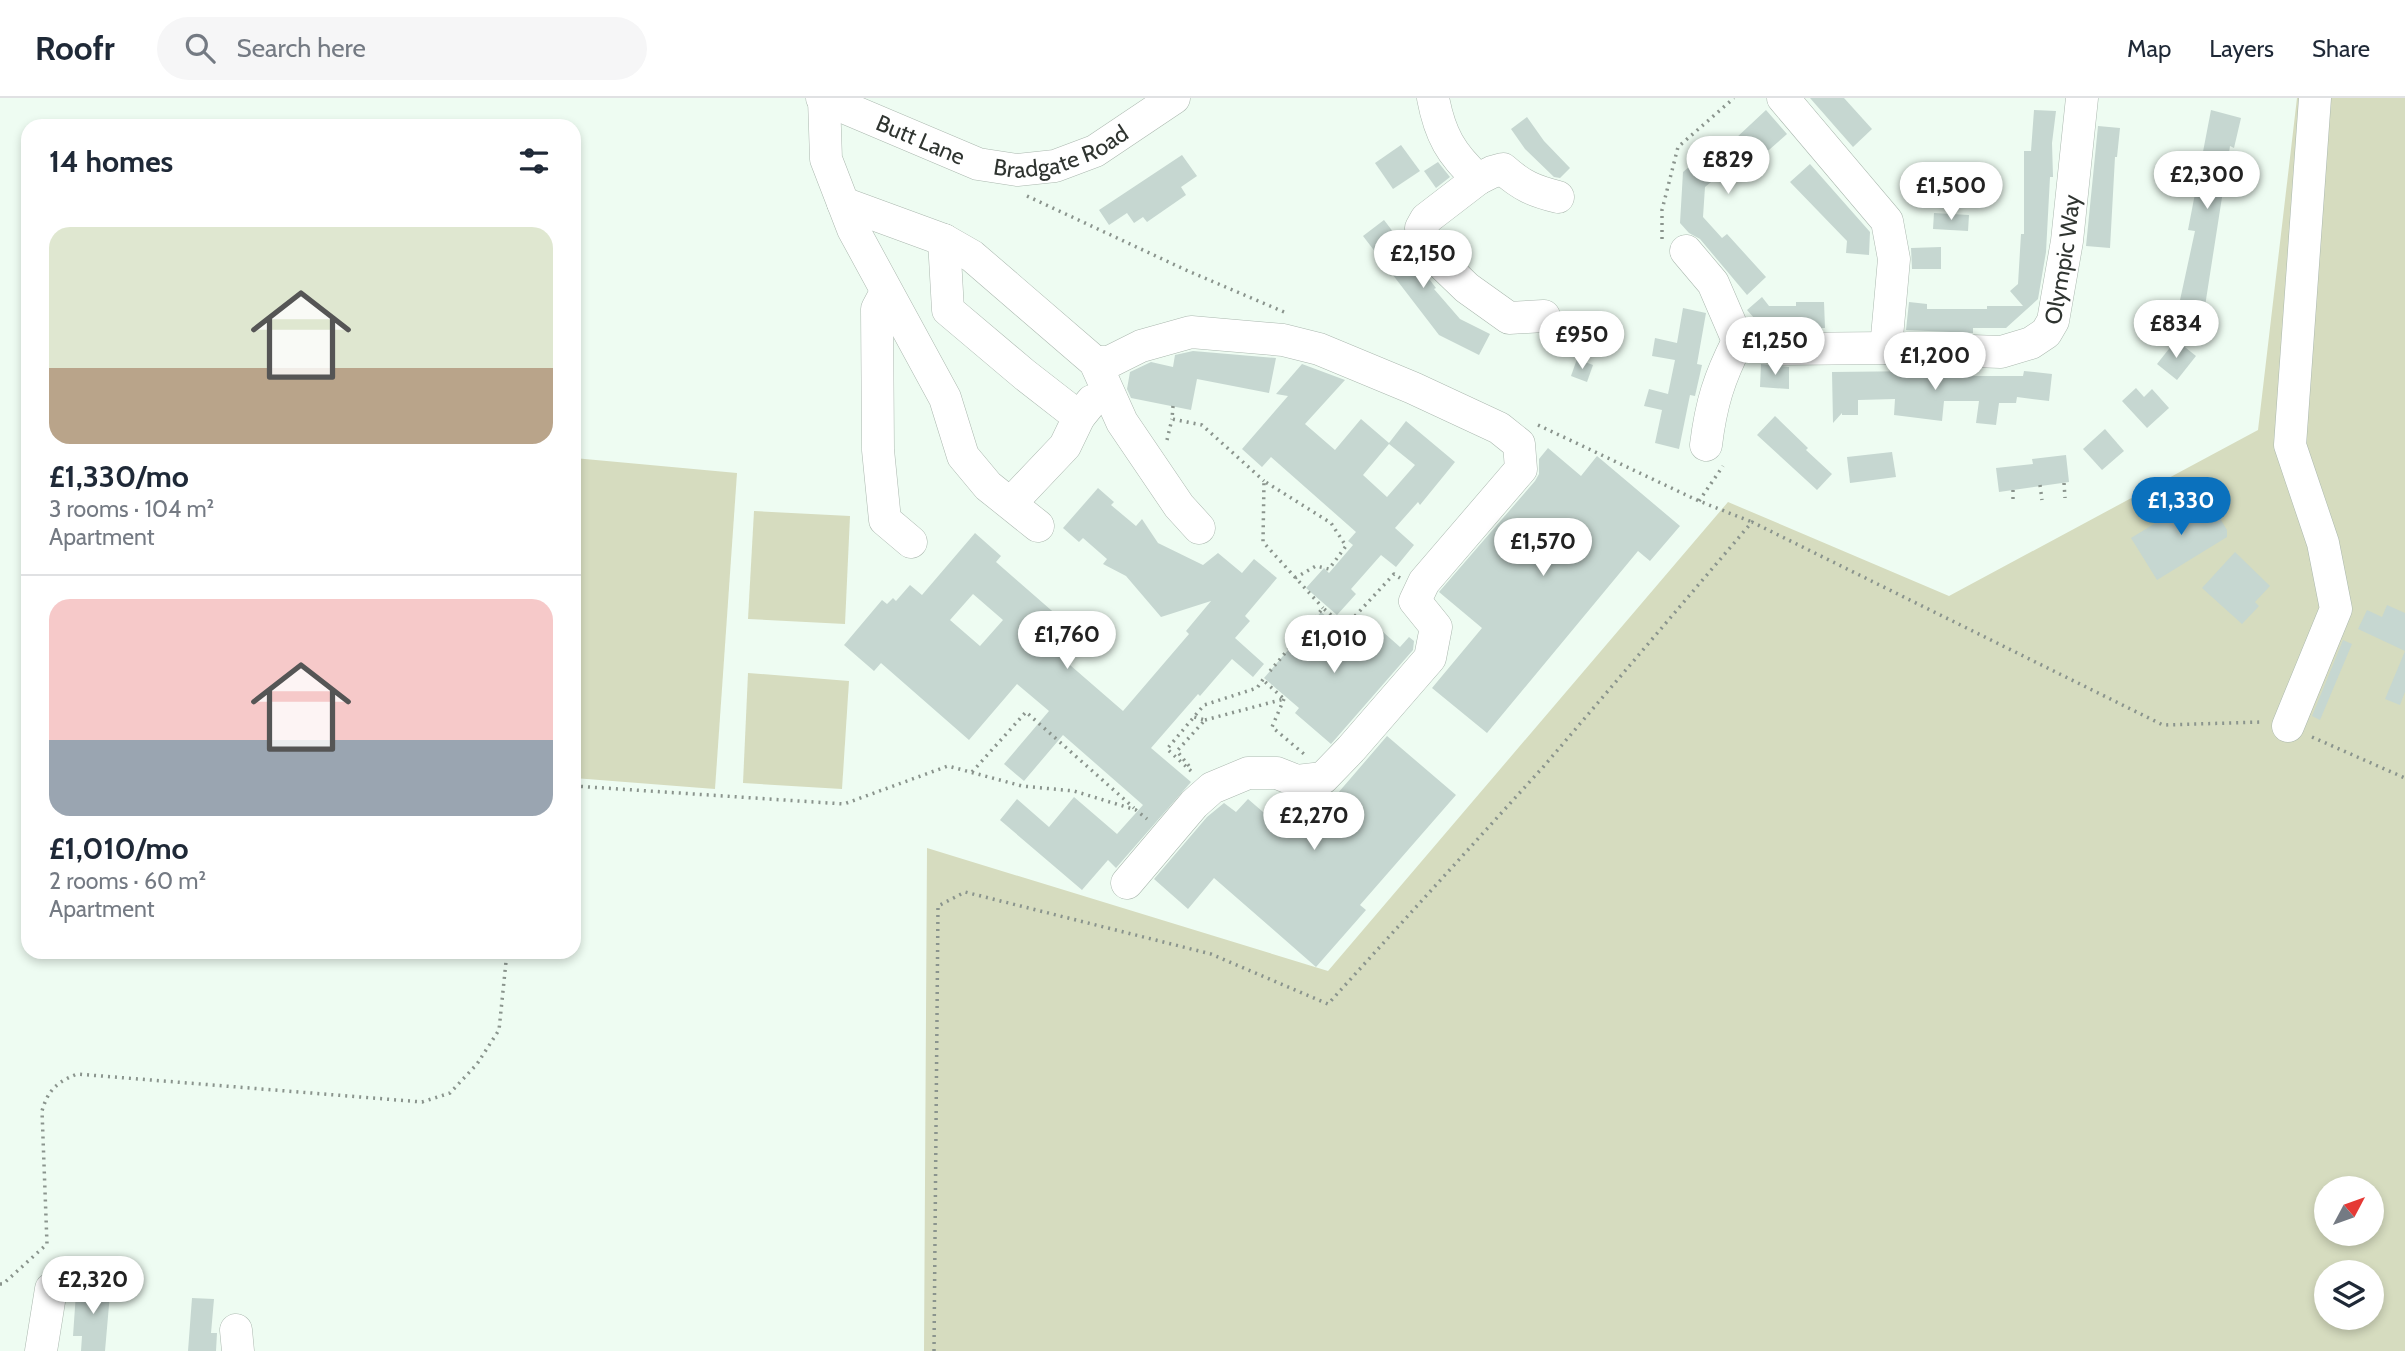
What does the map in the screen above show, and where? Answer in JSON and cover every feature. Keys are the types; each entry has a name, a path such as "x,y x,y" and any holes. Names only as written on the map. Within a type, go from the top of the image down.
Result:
{"street":[{"name":"Butt Lane","path":"823,98 978,164"},
{"path":"823,98 826,159 853,229 945,398 963,456 989,486 1038,526"},
{"name":"Bradgate Road","path":"978,164 1017,170 1055,166 1095,152 1174,98"},
{"path":"1433,98 1441,134 1458,161 1478,179"},
{"path":"1783,98 1888,221 1894,259 1886,348"},
{"name":"Olympic Way","path":"1738,341 1781,349 1886,348 2001,352 2031,342 2046,333 2053,321 2067,242 2081,98"},
{"path":"2288,726 2336,609 2323,543 2290,445 2315,98"},
{"path":"1544,316 1510,318 1467,288 1441,263 1428,246 1421,228 1426,219 1478,179 1503,169 1534,191 1558,197"},
{"path":"843,203 944,240 991,271 1100,374 1122,422 1179,506 1199,528"},
{"path":"944,240 948,310 1079,416"},
{"path":"1674,250 1713,283 1738,341 1711,405 1706,445"},
{"path":"886,292 877,309 878,450 885,520 911,542"},
{"path":"1011,503 1065,446 1100,374 1109,362 1141,346 1191,332 1283,341 1320,349 1499,428 1519,444 1521,469 1424,582 1416,601 1436,627 1430,657 1351,750 1323,778 1297,780 1276,773 1248,773 1212,788 1194,804 1127,883"},
{"path":"41,1351 51,1289"}],"path":[{"path":"1674,250 1662,210 1678,148 1734,98"},
{"path":"1173,407 1172,419 1202,425 1265,481 1331,523 1346,547 1329,569 1316,566 1295,578"},
{"path":"1265,481 1263,542 1323,608 1345,627 1394,574 1407,584"},
{"path":"2064,483 2065,498"},
{"path":"2040,485 2042,500"},
{"path":"2013,490 2013,501"},
{"path":"934,1351 938,906 965,892 978,895 1211,954 1328,1004 1544,766 1752,522 2163,725 2277,721 2405,778"},
{"path":"1270,671 1323,608"},
{"path":"1205,720 1177,751 1193,772 1167,749 1205,705 1257,688 1264,679 1284,699"},
{"path":"1284,699 1272,727 1326,774"},
{"path":"1194,717 1205,720 1284,699"},
{"path":"972,772 1026,712 1167,836"},
{"path":"581,786 844,804 948,766 1023,786 1074,791 1136,810"},
{"path":"0,1284 47,1244 42,1111 47,1096 59,1082 77,1074 422,1102 450,1093 477,1064 499,1030 506,959"}],"green space":[{"path":"2297,98 2405,98 2405,1351 924,1351 927,848 1328,971 1728,502 1949,596 2258,430"},
{"path":"581,459 737,473 715,789 581,779"},
{"path":"754,511 850,516 845,624 748,619"},
{"path":"748,673 849,681 842,789 743,783"}],"building":[{"path":"1810,98 1844,98 1872,129 1853,147"},
{"path":"1766,110 1787,134 1737,178 1728,168 1705,187 1703,217 1722,238 1727,234 1766,277 1747,295 1700,239 1689,233 1680,223 1683,172 1697,160 1704,168"},
{"path":"2034,110 2056,111 2046,252 2038,299 2006,328 1973,328 1973,333 1906,330 1909,302 1927,304 1927,309 2023,306 2010,291 2018,284 2021,234 2024,234 2024,151 2031,151"},
{"path":"2211,110 2241,118 2234,148 2230,146 2203,319 2177,314 2195,231 2188,230"},
{"path":"1527,117 1544,141 1570,168 1560,178 1554,177 1525,149 1511,129"},
{"path":"2098,126 2120,128 2115,157 2110,248 2086,246"},
{"path":"1401,145 1420,171 1393,189 1375,163"},
{"path":"1182,155 1197,176 1181,187 1186,195 1147,222 1143,217 1134,223 1127,213 1109,225 1099,210"},
{"path":"1438,162 1450,177 1436,188 1424,171"},
{"path":"1810,164 1870,232 1869,255 1846,253 1847,241 1790,182"},
{"path":"1934,213 1969,215 1968,231 1933,229"},
{"path":"1384,220 1436,288 1434,289 1460,319 1490,334 1479,355 1439,335 1363,236"},
{"path":"1941,247 1941,269 1912,269 1911,248"},
{"path":"1762,297 1769,306 1824,302 1825,328 1762,327 1747,310"},
{"path":"1683,308 1706,313 1697,364 1702,365 1695,396 1690,395 1679,449 1655,443 1662,410 1644,406 1649,389 1668,394 1675,360 1652,356 1655,338 1677,343"},
{"path":"1562,313 1575,318 1570,330 1583,334 1575,355 1546,344 1551,333 1561,324"},
{"path":"2176,340 2196,356 2177,380 2157,364"},
{"path":"1193,351 1276,358 1269,393 1197,379 1191,410 1131,398 1127,389 1130,372 1151,362 1173,367 1175,355"},
{"path":"1577,359 1593,365 1587,382 1571,376"},
{"path":"1302,364 1345,380 1305,424 1335,450 1361,419 1389,443 1406,421 1455,462 1420,505 1418,502 1395,528 1414,545 1396,567 1381,555 1351,589 1356,594 1337,615 1306,588 1324,568 1329,573 1353,545 1348,541 1356,532 1271,457 1262,467 1242,449 1288,396 1276,394","holes":["1389,444 1415,465 1387,497 1363,475"]},
{"path":"1761,364 1789,367 1789,389 1760,387"},
{"path":"1922,371 1922,374 1976,376 2023,376 2024,371 2052,374 2049,401 2017,397 2016,403 1999,403 1996,425 1976,423 1979,401 1944,401 1942,421 1894,415 1895,399 1858,400 1858,415 1842,413 1833,423 1832,372"},
{"path":"2136,388 2144,397 2152,389 2169,408 2147,428 2122,401"},
{"path":"1775,416 1832,474 1817,490 1757,435"},
{"path":"2105,429 2124,451 2102,470 2083,449"},
{"path":"1548,448 1581,476 1597,456 1680,526 1650,561 1638,551 1487,733 1432,688 1482,628 1439,592 1535,481 1539,474 1539,459"},
{"path":"1892,452 1896,477 1850,483 1847,457"},
{"path":"2066,455 2069,482 1999,492 1996,468 2033,464 2032,459"},
{"path":"1098,488 1114,502 1111,505 1136,526 1142,519 1158,543 1203,565 1218,553 1242,573 1254,559 1277,578 1245,616 1250,621 1235,638 1264,664 1253,677 1232,659 1151,748 1191,782 1116,868 1108,860 1082,890 1000,820 1017,799 1049,827 1074,797 1117,834 1143,805 1063,735 1024,781 1004,764 1049,711 1017,684 969,740 881,663 874,671 844,645 882,600 887,604 893,598 896,601 910,585 922,595 975,533 1001,556 996,562 1059,617 1040,639 1123,711 1189,634 1186,631 1211,601 1161,617 1126,576 1103,564 1107,559 1083,538 1079,542 1063,528","holes":["973,594 1003,620 980,646 950,620"]},
{"path":"2205,493 2227,530 2227,537 2157,580 2131,538"},
{"path":"2235,552 2270,586 2255,602 2259,606 2242,624 2202,588"},
{"path":"2387,605 2405,613 2405,651 2358,629 2367,610 2382,617"},
{"path":"1321,612 1367,651 1383,632 1400,647 1409,637 1414,641 1413,650 1331,744 1295,713 1299,708 1264,678"},
{"path":"2343,640 2352,644 2320,720 2312,716"},
{"path":"2405,651 2405,692 2400,705 2385,699"},
{"path":"1387,736 1456,795 1360,905 1366,910 1316,967 1214,878 1188,909 1154,879 1207,817 1224,803 1236,812 1248,799 1286,832 1290,826 1301,836"},
{"path":"89,1280 111,1282 105,1351 81,1351 82,1336 73,1336 76,1293 88,1294"},
{"path":"192,1298 214,1299 211,1333 217,1333 216,1351 188,1351"}]}
